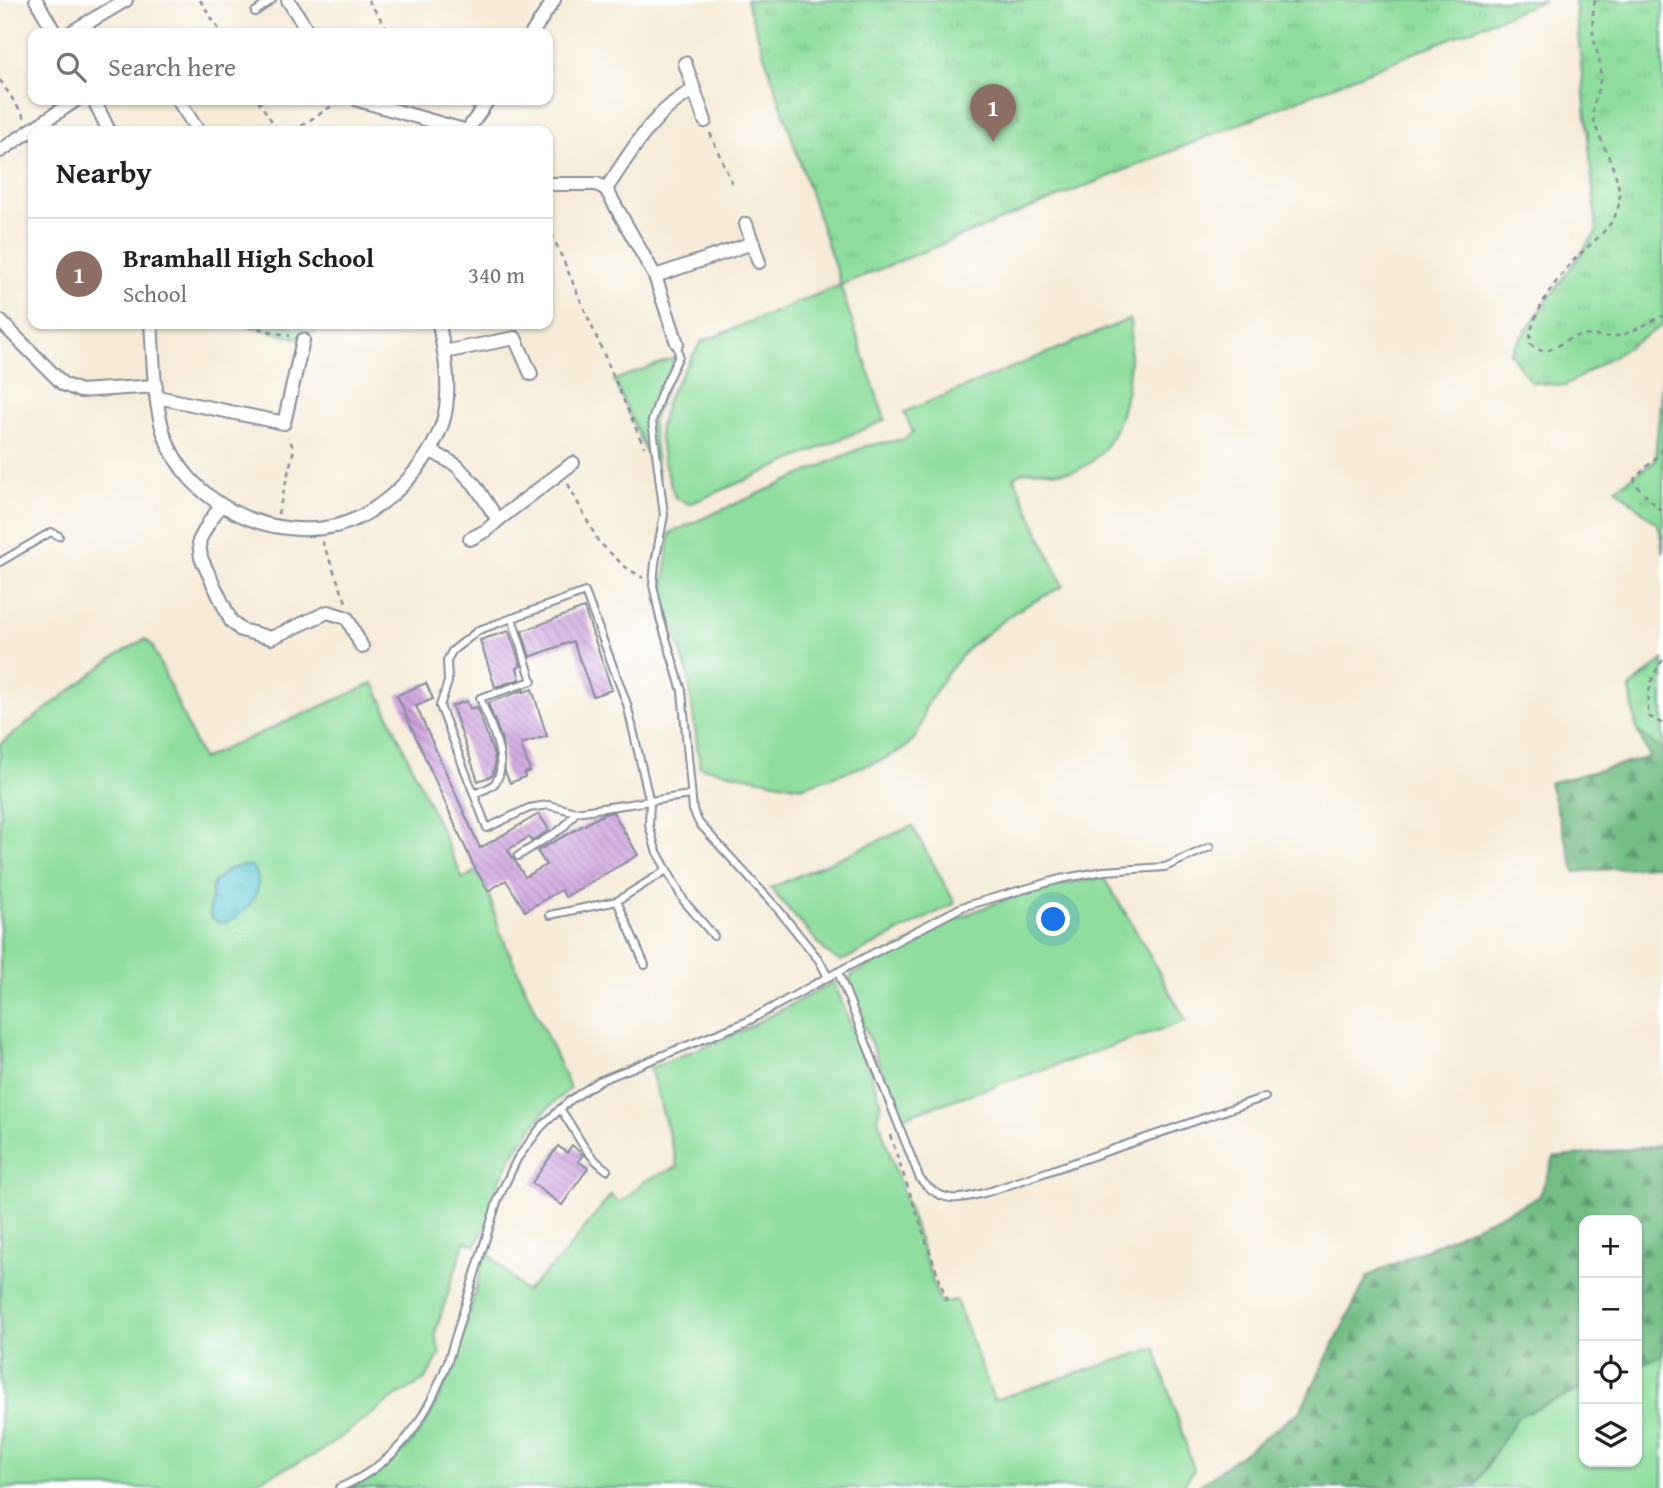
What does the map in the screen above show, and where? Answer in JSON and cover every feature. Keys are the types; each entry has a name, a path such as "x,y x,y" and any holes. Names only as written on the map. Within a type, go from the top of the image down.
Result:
{"street":[{"path":"36,0 52,28"},
{"path":"78,28 126,0"},
{"path":"288,0 307,28"},
{"path":"535,28 554,0"},
{"path":"685,63 705,121"},
{"path":"606,189 656,120 681,96 694,90"},
{"path":"37,126 68,105"},
{"path":"96,105 107,126"},
{"path":"181,105 195,126"},
{"path":"376,105 449,126"},
{"path":"470,126 485,105"},
{"path":"0,151 28,132"},
{"path":"553,184 597,184 606,189 655,276 677,343"},
{"path":"746,224 759,262"},
{"path":"655,276 753,243"},
{"path":"0,321 63,384 80,391 156,392 284,423 303,340"},
{"path":"151,329 156,392 165,435 180,465 199,487 221,505 257,523 299,530 337,525 373,510 404,486 431,451 446,410 447,380 440,329"},
{"path":"444,352 515,338 531,374"},
{"path":"431,451 456,465 475,485 498,520"},
{"path":"470,539 487,530 573,463"},
{"path":"221,505 199,541 201,558 231,621 241,630 271,638 328,612 347,618 362,647"}],"lane":[{"path":"254,12 272,0"},
{"path":"677,343 679,356 661,393 652,421 664,515 653,585 682,691 690,795 699,823 777,908 819,960 828,977"},
{"path":"0,562 51,532 59,536"},
{"path":"690,795 650,803 576,812 548,805 529,808 487,828 440,706 448,682 447,661 452,651 479,630 585,592 627,704 650,803 649,825 656,850 665,871 684,901 713,936"},
{"path":"474,794 492,786 500,775 501,760 480,698 532,681 512,618"},
{"path":"518,856 563,828 576,812"},
{"path":"339,1488 371,1472 390,1457 419,1424 440,1384 498,1199 517,1159 531,1139 560,1109 586,1088 746,1022 962,907 1060,878 1104,870 1165,867 1210,847"},
{"path":"550,915 617,901 665,871"},
{"path":"617,901 645,965"},
{"path":"838,972 920,1179 937,1195 949,1199 991,1191 1265,1097"},
{"path":"560,1109 587,1152 607,1170"}],"path":[{"path":"200,0 218,28"},
{"path":"368,0 387,28"},
{"path":"1595,0 1593,33 1601,59 1593,119 1617,180 1619,206 1601,235 1572,262 1548,295 1529,334 1530,344 1535,349 1544,351 1555,349 1574,336 1622,335 1663,316"},
{"path":"0,80 30,126"},
{"path":"261,105 275,126"},
{"path":"301,126 333,105"},
{"path":"705,121 734,188"},
{"path":"553,237 647,454"},
{"path":"259,329 303,340"},
{"path":"275,527 294,449 284,423"},
{"path":"1663,438 1660,454 1635,478 1634,483 1663,513"},
{"path":"561,473 580,503 598,541 624,566 653,585"},
{"path":"317,528 350,610 347,618"},
{"path":"1663,660 1648,688 1648,716 1663,724"},
{"path":"890,1135 947,1302"}],"green space":[{"path":"746,0 1545,0 841,285"},
{"path":"1575,0 1663,0 1663,325 1565,386 1531,382 1510,353 1597,231"},
{"path":"840,285 885,420 690,504 675,498 663,459 659,432 670,393 701,342"},
{"path":"1130,319 1130,359 1124,404 1108,444 1094,459 1077,470 1037,470 1014,477 1063,586 1016,611 969,647 946,675 925,708 915,738 905,748 882,760 801,787 700,767 688,674 663,595 670,533 866,446 904,439 913,432 904,412"},
{"path":"260,329 319,329 303,340"},
{"path":"679,356 652,421 658,479 614,380"},
{"path":"1663,368 1663,552 1659,526 1616,488 1655,461"},
{"path":"145,639 152,645 202,759 374,683 463,879 476,871 488,891 500,932 570,1088 544,1112 512,1156 498,1184 489,1220 476,1245 465,1241 435,1333 440,1354 425,1380 395,1397 319,1453 242,1488 0,1488 0,744 113,658"},
{"path":"1663,660 1663,865 1575,872 1549,783 1650,757 1637,731 1630,688"},
{"path":"1663,660 1663,750 1637,731 1630,688"},
{"path":"912,826 955,903 848,958 840,961 828,954 770,888"},
{"path":"1103,877 1186,1021 900,1118 848,984 852,975 971,913 1035,890"},
{"path":"834,982 881,1101 878,1118 940,1303 956,1300 994,1400 1155,1348 1194,1470 1181,1488 349,1488 392,1461 413,1440 426,1420 458,1349 485,1249 525,1292 559,1260 611,1195 620,1203 646,1180 678,1167 650,1068 735,1034"},
{"path":"1663,1145 1663,1355 1642,1364 1642,1215 1579,1215 1579,1390 1518,1416 1473,1488 1196,1488 1300,1411 1368,1276 1539,1197 1554,1158"},
{"path":"1642,1344 1663,1353 1663,1488 1363,1488 1579,1373 1579,1467 1642,1467"}],"water":[{"path":"251,866 257,874 256,894 244,911 235,918 227,922 216,921 210,916 214,882 229,869"}],"building":[{"path":"584,608 612,690 593,696 573,641 530,657 522,631"},
{"path":"509,631 521,666 517,668 520,679 495,687 480,640"},
{"path":"426,683 433,699 416,706 480,848 539,814 549,830 531,841 529,837 508,850 525,877 546,865 537,851 604,814 613,812 638,855 565,897 561,890 525,911 506,880 488,891 473,865 397,695"},
{"path":"532,689 547,736 521,744 530,771 524,773 525,777 510,783 505,772 502,740 488,703"},
{"path":"467,701 470,709 477,707 494,755 492,776 478,781 452,706"},
{"path":"572,1145 583,1155 578,1161 588,1168 562,1205 532,1183 558,1146 567,1153"}],"place":[{"name":"Bramhall High School","path":"993,142"}]}
